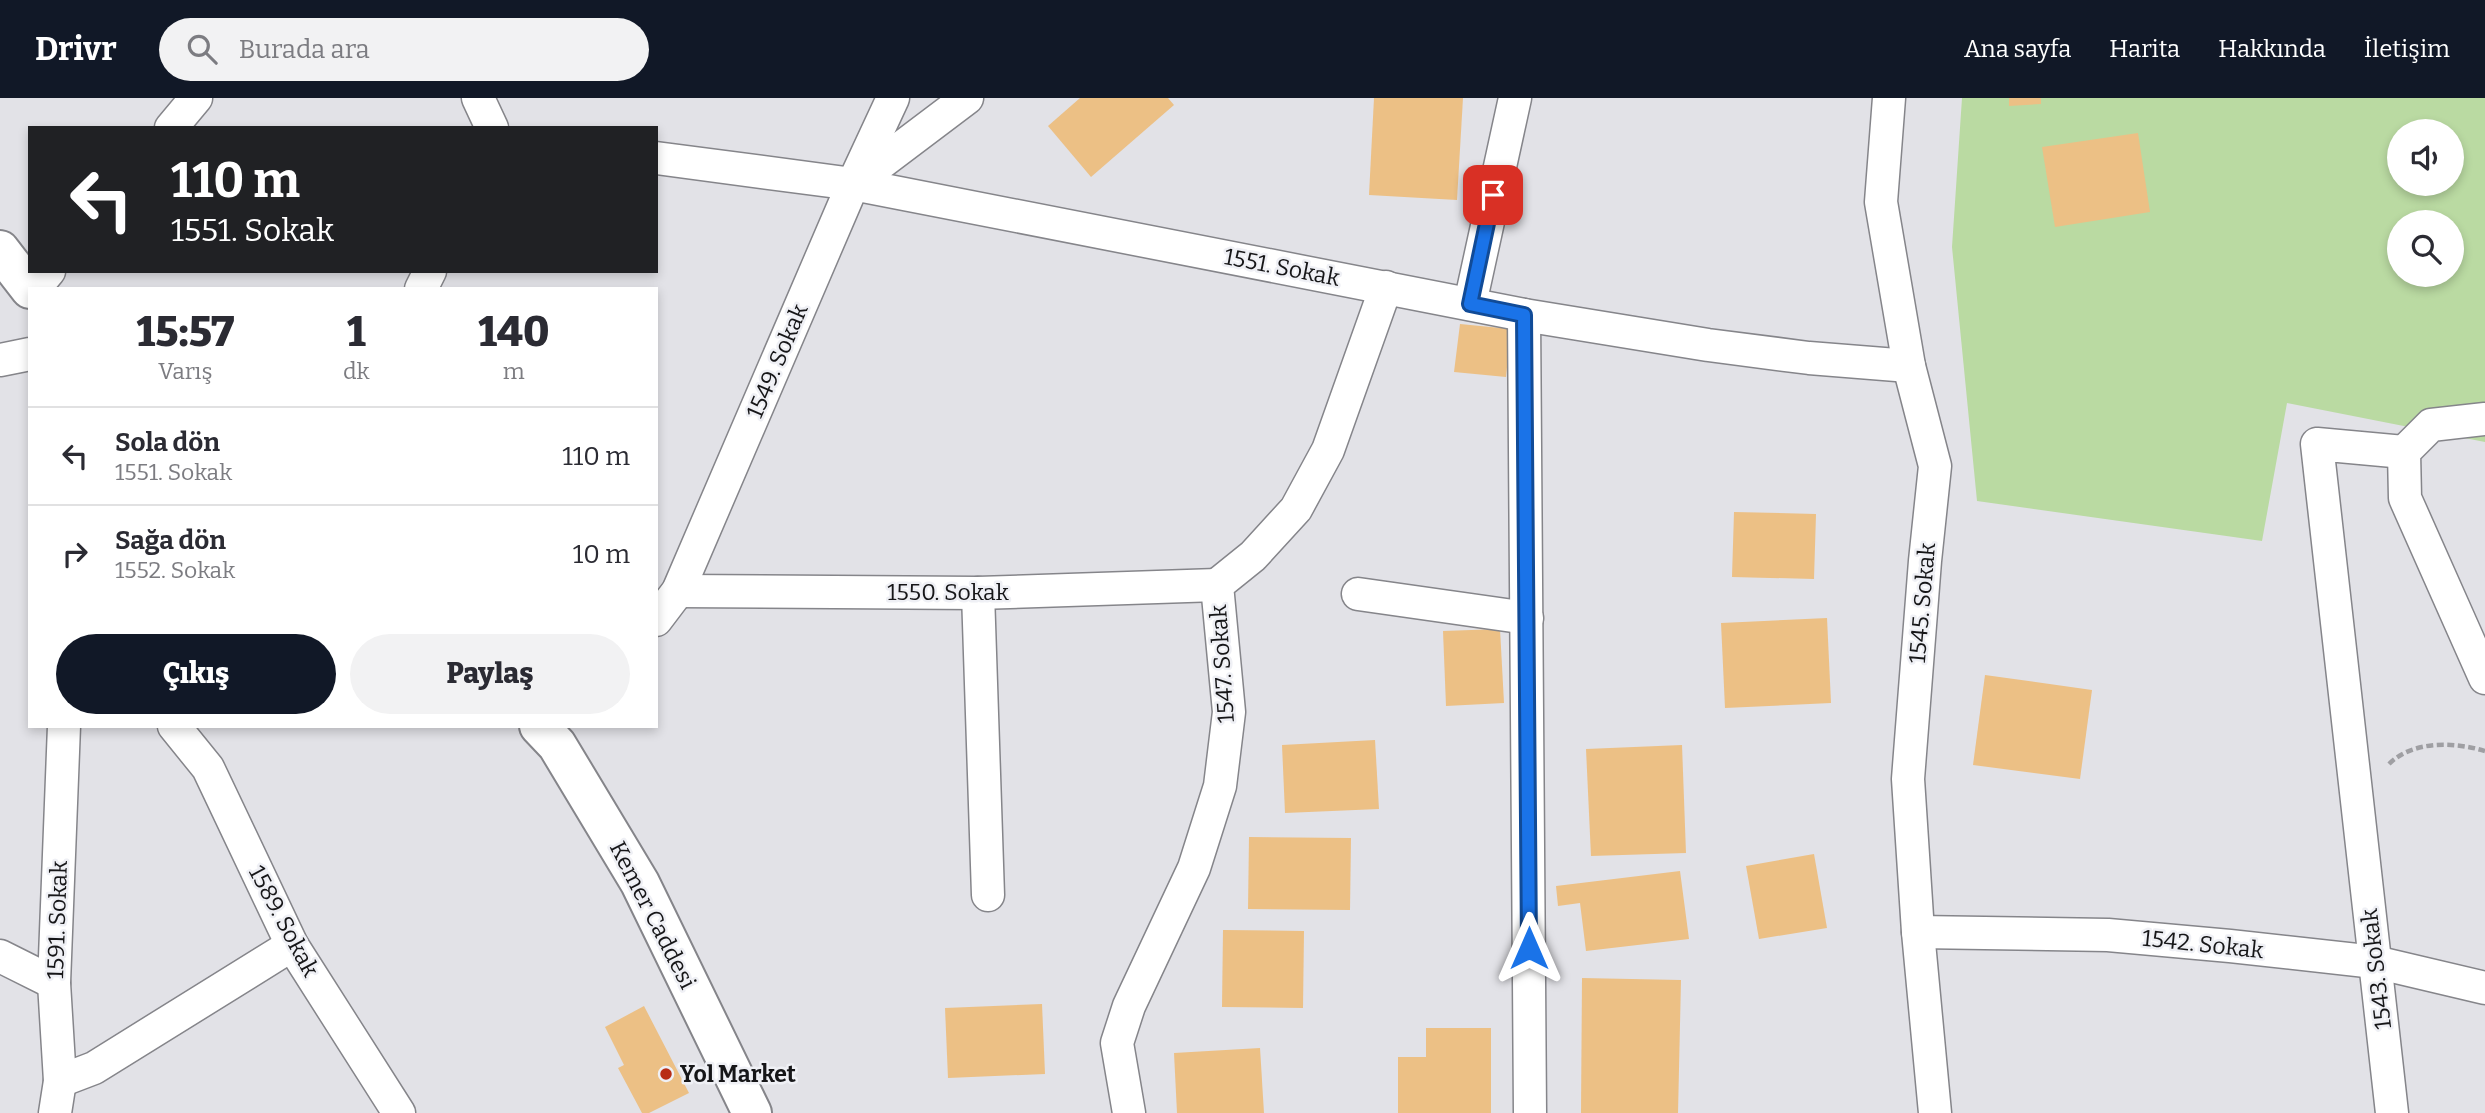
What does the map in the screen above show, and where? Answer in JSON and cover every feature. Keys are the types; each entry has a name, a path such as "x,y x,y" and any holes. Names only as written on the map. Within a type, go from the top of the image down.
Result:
{"street":[{"path":"173,126 196,98"},
{"path":"478,98 491,126"},
{"name":"1549. Sokak","path":"658,617 678,591 853,184 893,98"},
{"path":"853,184 967,98"},
{"path":"1470,304 1515,98"},
{"name":"1545. Sokak","path":"1889,98 1881,202 1909,366 1935,466 1925,561 1909,779 1918,932 1936,1113"},
{"name":"1551. Sokak","path":"658,158 853,184 1524,315 1797,356 1909,366"},
{"path":"0,250 30,287"},
{"path":"34,287 47,273"},
{"name":"1547. Sokak","path":"1129,1113 1117,1043 1129,1006 1194,868 1220,786 1229,712 1217,585 1253,556 1296,509 1328,450 1386,287"},
{"path":"1524,315 1530,1113"},
{"path":"0,360 28,354"},
{"path":"2485,419 2431,425 2404,452 2405,498 2485,678"},
{"name":"1543. Sokak","path":"2392,1113 2317,444 2404,452"},
{"name":"1550. Sokak","path":"678,591 978,593 1217,585"},
{"path":"978,593 988,895"},
{"path":"1358,594 1527,618"},
{"name":"1591. Sokak","path":"55,1113 60,1081 54,983 64,728"},
{"name":"1589. Sokak","path":"176,728 208,768 292,946 399,1113"},
{"name":"Kemer Caddesi","path":"556,732 640,883 752,1113"},
{"name":"1542. Sokak","path":"1918,932 2108,935 2375,962 2485,988"},
{"path":"60,1081 94,1068 292,946"},
{"path":"0,956 54,983"}],"path":[{"path":"2384,769 2395,757 2425,747 2445,744 2485,751"}],"green space":[{"path":"1962,98 2485,98 2485,442 2287,403 2262,541 1977,501 1952,247"}],"building":[{"path":"1080,98 1168,98 1174,105 1091,177 1048,126"},
{"path":"1374,98 1463,98 1457,200 1369,195"},
{"path":"2009,98 2041,98 2041,104 2009,106"},
{"path":"2138,133 2150,212 2055,227 2042,147"},
{"path":"1460,324 1511,329 1506,377 1454,372"},
{"path":"1734,512 1816,514 1814,579 1732,577"},
{"path":"1827,618 1831,703 1725,708 1721,623"},
{"path":"1500,629 1504,703 1446,706 1443,631"},
{"path":"1985,675 2092,690 2080,779 1973,765"},
{"path":"1375,740 1379,809 1285,813 1282,745"},
{"path":"1682,745 1686,853 1591,856 1586,749"},
{"path":"1249,837 1351,838 1350,910 1248,909"},
{"path":"1814,854 1827,928 1759,939 1746,866"},
{"path":"1680,871 1689,939 1586,951 1580,903 1558,906 1556,886"},
{"path":"1223,930 1304,931 1303,1008 1222,1007"},
{"path":"1582,978 1681,980 1678,1113 1581,1113"},
{"path":"1042,1004 1045,1074 948,1078 945,1008"},
{"path":"644,1006 689,1093 649,1113 642,1113 618,1068 624,1065 605,1027"},
{"path":"1426,1028 1491,1028 1491,1113 1398,1113 1398,1057 1426,1057"},
{"path":"1260,1048 1264,1113 1177,1113 1174,1053"}],"place":[{"name":"Yol Market","path":"666,1074"}],"route":[{"path":"1493,195 1470,304 1524,315 1529,948"}]}
